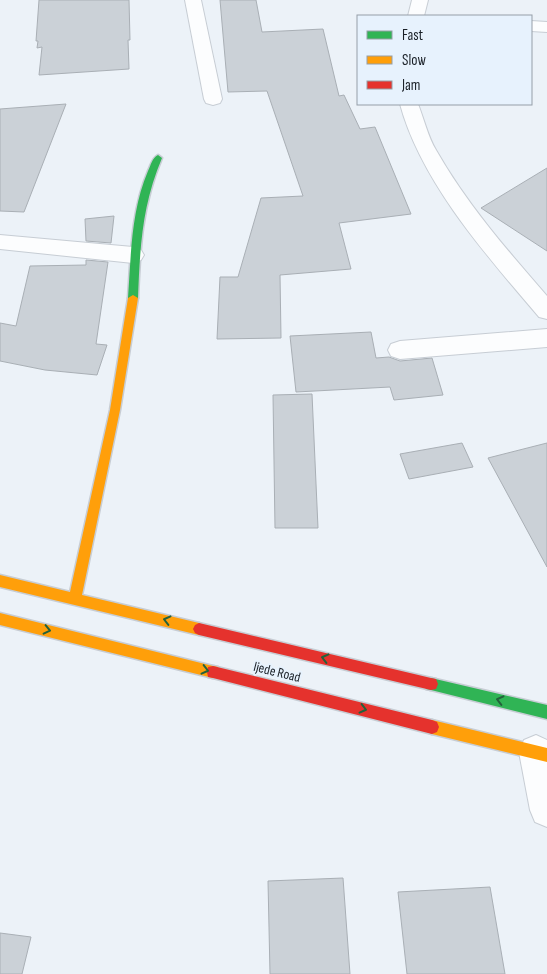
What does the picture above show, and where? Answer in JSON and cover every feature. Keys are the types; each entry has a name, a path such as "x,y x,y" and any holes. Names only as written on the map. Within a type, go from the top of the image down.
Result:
{"main road":[{"path":"75,598 126,349 133,297 133,255 139,203 146,178 158,158"},
{"name":"Ijede Road","path":"0,581 547,712"},
{"name":"Ijede Road","path":"0,619 542,754"}],"street":[{"path":"194,0 213,99"},
{"path":"532,26 547,28"},
{"path":"409,105 425,150 464,209 500,257 547,311"},
{"path":"0,242 133,255"},
{"path":"400,350 547,338"},
{"path":"542,754 547,810"}],"building":[{"path":"39,0 129,0 129,69 39,75 42,47 37,48 38,41 36,41"},
{"path":"220,0 256,0 262,32 323,29 339,96 344,95 360,129 375,127 411,214 339,223 351,269 280,275 281,338 217,339 220,277 238,277 261,198 303,196 267,91 228,92"},
{"path":"66,104 24,212 0,211 0,109"},
{"path":"547,168 547,251 481,208"},
{"path":"114,216 111,243 86,241 85,219"},
{"path":"86,260 108,262 96,344 107,345 97,375 45,370 0,361 0,323 16,326 30,266 86,265"},
{"path":"371,332 376,358 389,357 400,361 432,358 443,395 394,400 390,387 296,392 290,336"},
{"path":"312,394 318,528 275,528 273,395"},
{"path":"462,443 473,467 409,479 400,454"},
{"path":"547,443 547,567 488,458"},
{"path":"343,878 350,974 270,974 268,881"},
{"path":"490,887 505,974 407,974 398,892"},
{"path":"0,933 31,937 22,974 0,974"}],"traffic: fast":[{"path":"133,298 140,210 144,193 158,158"},
{"path":"431,684 547,712"}],"traffic: slow":[{"path":"75,598 115,410 133,298"},
{"path":"0,581 199,629"},
{"path":"0,619 213,672"},
{"path":"432,727 547,755"}],"traffic: jam":[{"path":"199,629 431,684"},
{"path":"213,672 432,727"}]}
